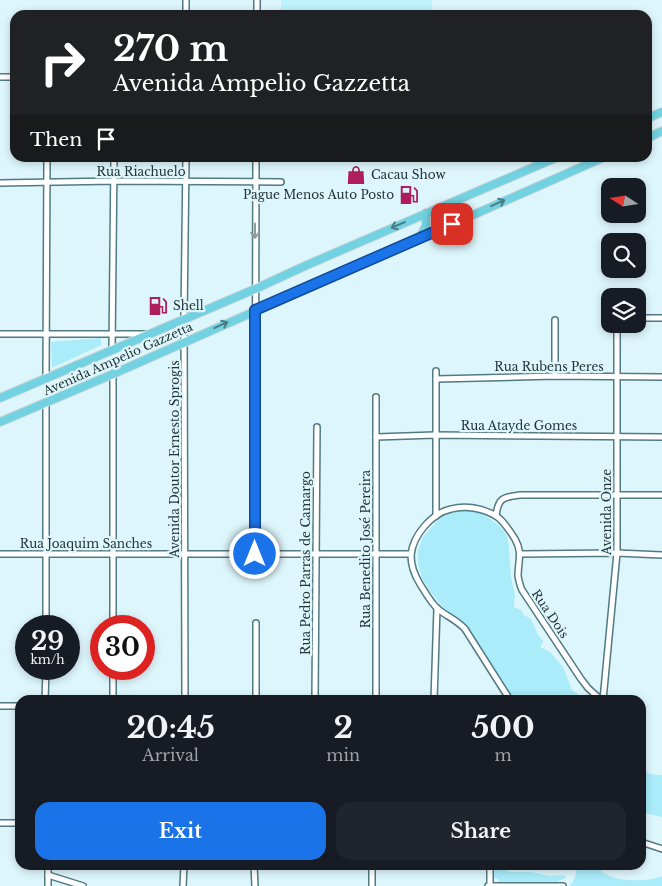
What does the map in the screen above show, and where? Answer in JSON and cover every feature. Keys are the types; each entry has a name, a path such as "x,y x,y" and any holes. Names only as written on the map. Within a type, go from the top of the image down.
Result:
{"main road":[{"name":"Avenida Ampelio Gazzetta","path":"0,398 152,334 546,162"},
{"name":"Avenida Ampelio Gazzetta","path":"0,422 593,162"},
{"path":"418,238 426,226 426,213"}],"street":[{"path":"46,379 47,162"},
{"path":"112,350 114,162"},
{"name":"Avenida Doutor Ernesto Sprogis","path":"185,695 184,319 186,162"},
{"path":"255,554 256,162"},
{"name":"Rua Riachuelo","path":"0,183 114,181 281,182"},
{"path":"646,318 662,318"},
{"path":"555,320 555,376"},
{"name":"Avenida Onze","path":"603,695 617,554 617,333"},
{"path":"0,334 152,334"},
{"path":"436,371 436,516"},
{"path":"113,374 113,615"},
{"name":"Rua Rubens Peres","path":"436,378 662,377"},
{"name":"Rua Benedito José Pereira","path":"376,397 376,695"},
{"path":"46,403 46,615"},
{"name":"Rua Pedro Parras de Camargo","path":"315,695 317,426"},
{"name":"Rua Atayde Gomes","path":"376,437 662,437"},
{"path":"496,516 497,506 501,500 509,496 662,495"},
{"path":"507,695 465,629 461,624 437,608 419,583 413,568 411,554 421,530 430,521 442,512 451,509 466,507 480,509 496,516 514,537 521,554 662,556"},
{"name":"Rua Joaquim Sanches","path":"0,554 411,554"},
{"name":"Rua Dois","path":"521,554 518,578 522,590 581,679 596,695"},
{"path":"434,695 437,608"},
{"path":"256,623 256,695"},
{"path":"45,695 46,680"},
{"path":"113,680 113,695"},
{"path":"0,706 15,706"},
{"path":"0,823 15,823"},
{"path":"646,844 662,849"},
{"path":"48,870 48,886"},
{"path":"183,886 184,870"},
{"path":"254,870 255,886"},
{"path":"372,870 372,886"},
{"path":"490,870 489,886 562,886"},
{"path":"48,875 83,886"}],"shaded area":[{"path":"281,0 432,0 432,10 281,10"},
{"path":"101,338 101,345 52,368 51,342"},
{"path":"451,509 470,509 483,514 504,531 509,547 511,577 515,595 514,607 521,610 524,615 531,619 538,635 543,641 540,647 550,652 563,667 572,690 579,695 511,695 496,683 492,671 476,641 468,630 446,611 422,578 418,564 418,551 423,537 444,513"},
{"path":"646,772 662,775 662,817 646,813"},
{"path":"493,870 505,870 511,872 532,872 549,876 564,875 566,877 553,884 492,886 499,883 499,880 494,877"},
{"path":"576,870 600,870 608,875 626,880 646,880 662,876 662,886 570,886 575,878"}],"place":[{"name":"Cacau Show","path":"356,175"},
{"name":"Pague Menos Auto Posto","path":"409,195"},
{"name":"Shell","path":"158,306"}],"route":[{"path":"255,554 255,310 452,224"}]}
